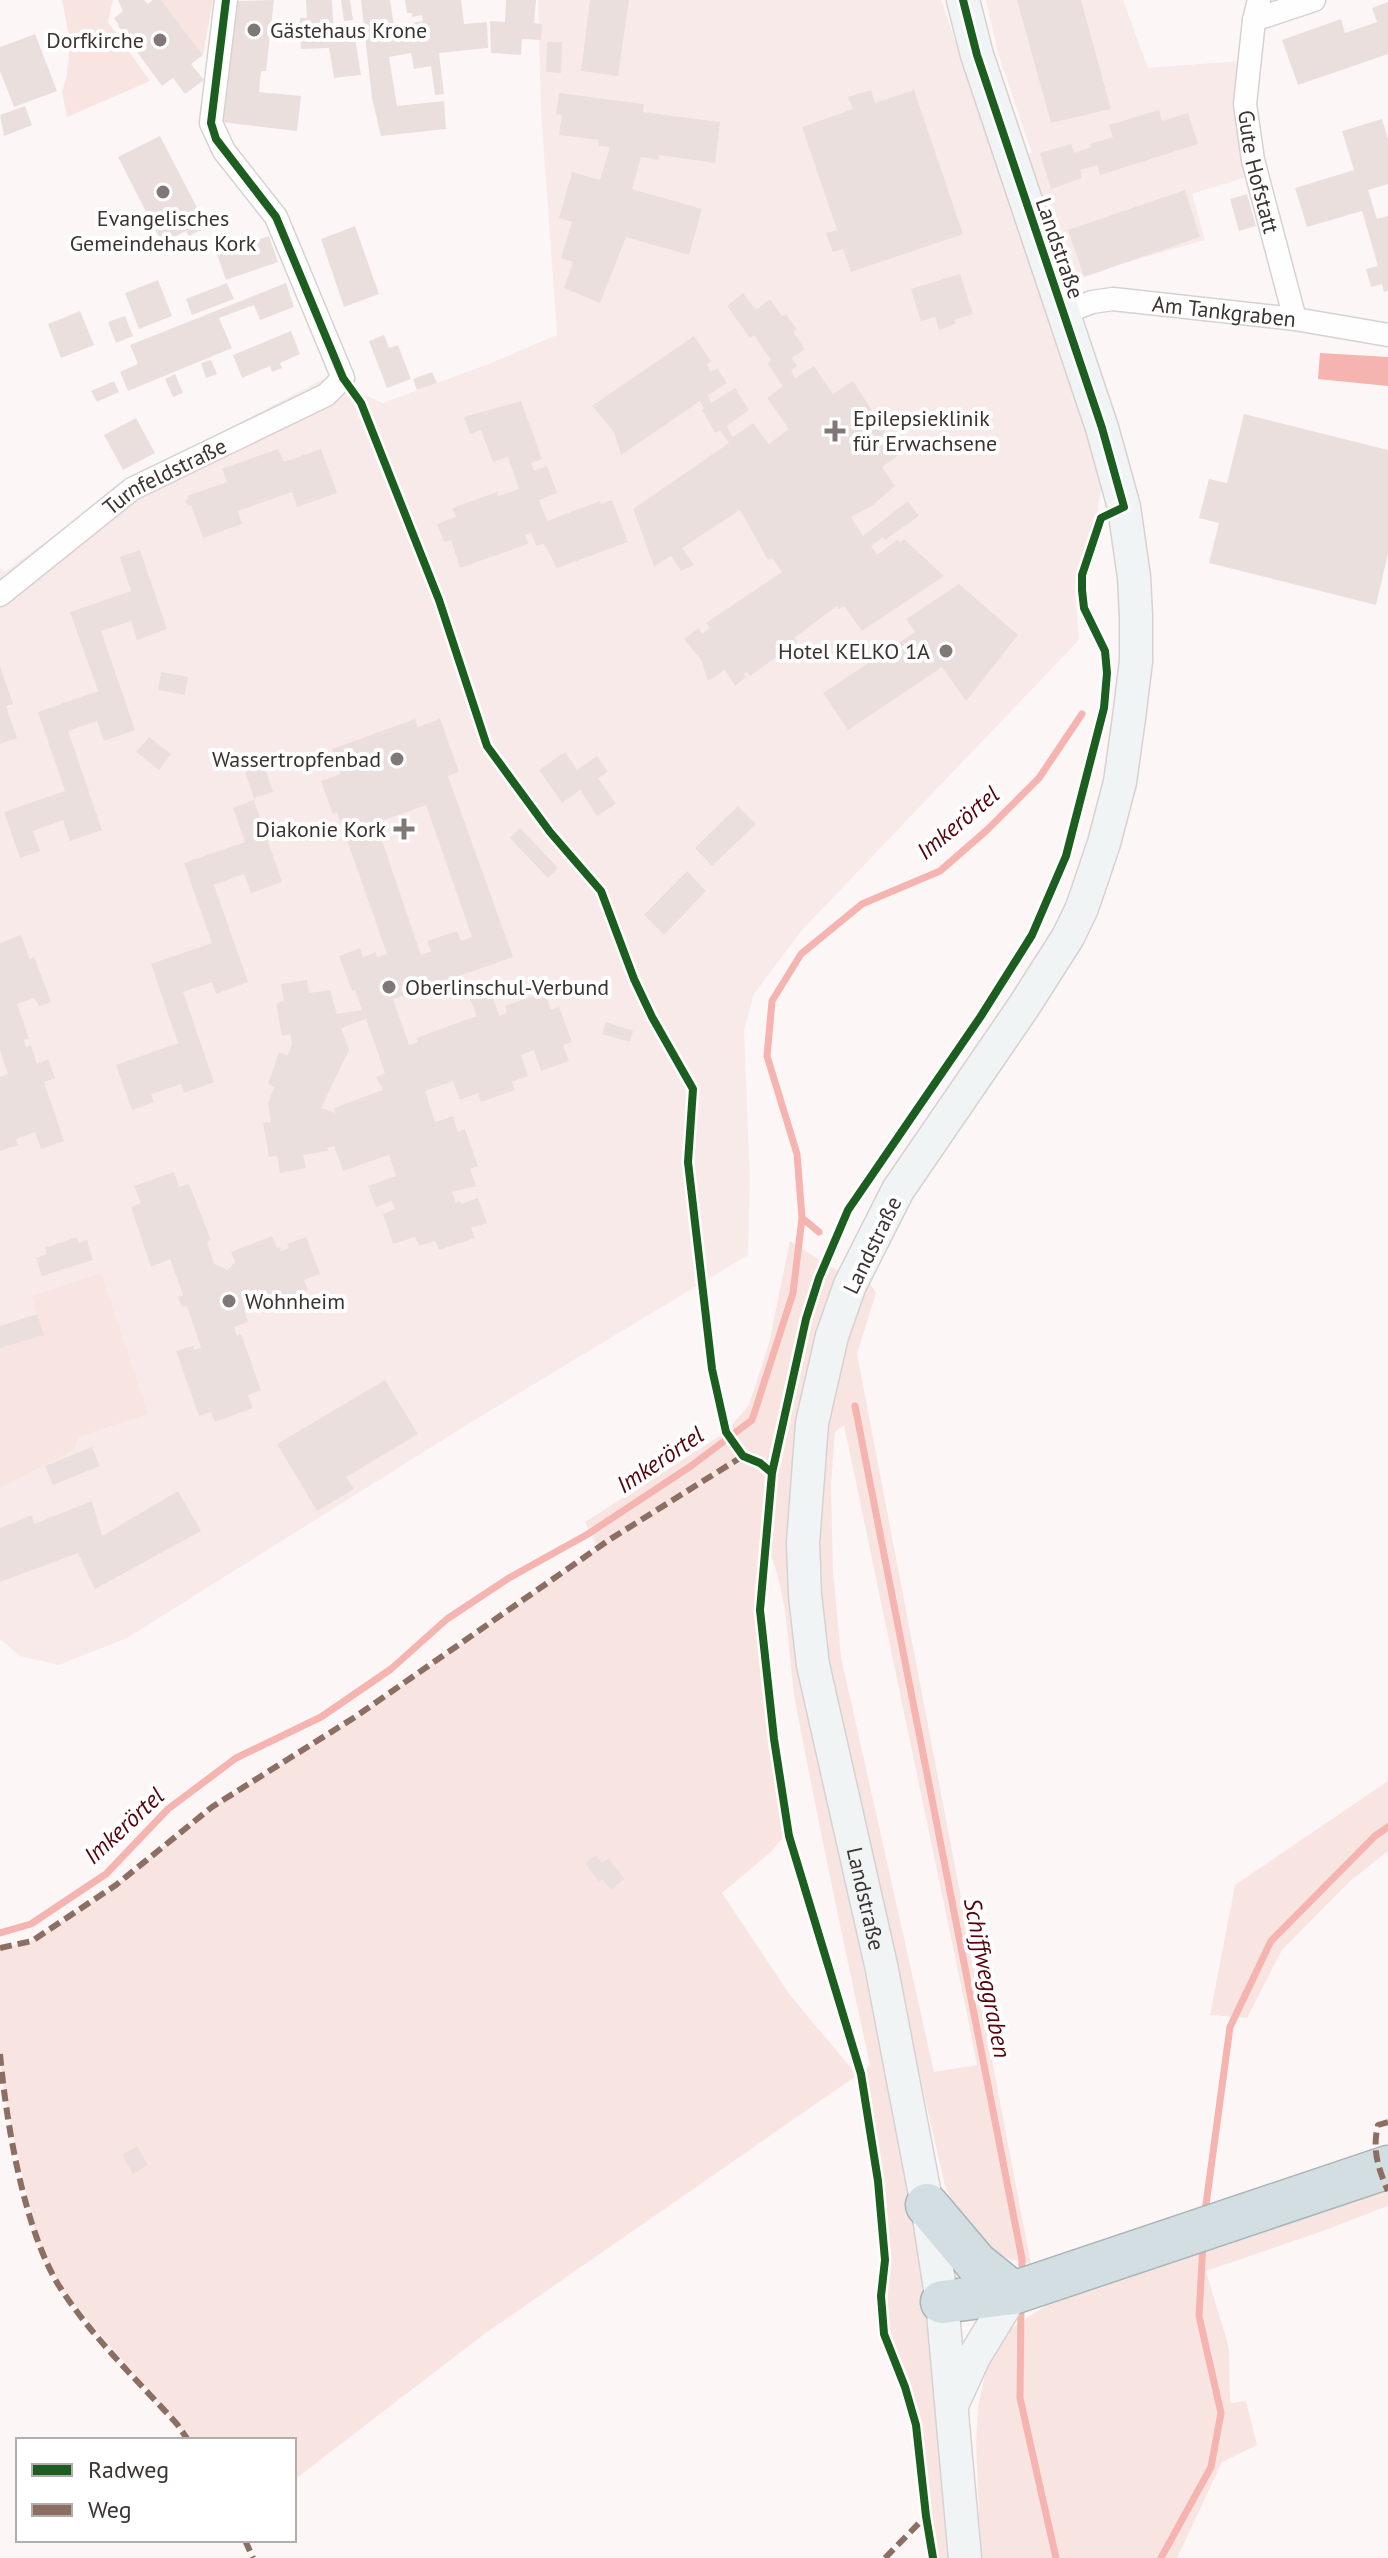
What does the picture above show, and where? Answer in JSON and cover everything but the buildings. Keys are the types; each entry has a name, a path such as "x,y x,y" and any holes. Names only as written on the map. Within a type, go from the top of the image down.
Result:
{"highway":[{"path":"942,2302 1013,2293 1388,2167"},
{"path":"927,2205 976,2263 1013,2293"}],"main road":[{"name":"Landstraße","path":"963,0 977,55 1102,428 1124,507 1135,590 1136,661 1120,782 1082,908 1068,937 1024,1006 898,1190 850,1285 821,1378 812,1423 806,1482 803,1543 813,1665 881,1965 927,2205 942,2302 965,2558"},
{"path":"951,2407 974,2357 1013,2293"}],"street":[{"name":"Turnfeldstraße","path":"0,595 132,489 326,395 343,378 276,217 224,151 211,123 226,0"},
{"name":"Gute Hofstatt","path":"1295,319 1253,160 1245,104 1256,10 1314,0"},
{"name":"Am Tankgraben","path":"1063,313 1092,302 1113,299 1295,319 1388,335"}],"shaded area":[{"path":"62,0 113,0 108,22 150,81 67,117 62,92 70,41"},
{"path":"161,0 213,0 203,55"},
{"name":"Diakonie Kork","path":"538,0 941,0 995,157 1032,153 998,53 986,0 1123,0 1148,68 1239,61 1239,134 1250,176 1192,194 1205,240 1040,287 1102,484 1075,590 1079,640 802,930 754,994 744,1030 750,1179 748,1255 473,1421 127,1638 59,1665 20,1656 0,1639 0,568 5,572 122,485 325,378 383,403 557,335 541,112"},
{"path":"1320,353 1388,357 1388,386 1318,379"},
{"path":"790,1241 844,1275 801,1422 837,1836 915,2224 953,2558 933,2558 915,2424 884,2331 882,2212 856,2076 483,2335 296,2478 296,2438 187,2438 63,2291 37,2241 4,2094 0,2054 0,1948 32,1941 116,1885 212,1807 355,1717 598,1548 585,1522 726,1432 749,1405 769,1343","holes":["766,1545 780,1583 796,1706 870,2065 857,2075 790,1995 722,1893 772,1851 788,1831 760,1610"]},
{"path":"101,1273 148,1414 78,1437 75,1449 0,1488 0,1348 43,1334 31,1296"},
{"path":"868,1281 876,1293 857,1354 1031,2264 990,2254 956,2213 945,2186 825,1662 816,1499 834,1384","holes":["844,1425 977,2065 934,2072 841,1657 833,1571 831,1485 835,1432"]},
{"path":"1388,1781 1388,1851 1349,1882 1282,1950 1247,2018 1210,2015 1235,1885"},
{"path":"1388,2181 1388,2206 1206,2271 1229,2348 1230,2403 1246,2401 1257,2445 1222,2462 1177,2558 981,2558 976,2444 978,2407 987,2365 1009,2330 1059,2297"}],"waterway":[{"name":"Imkerörtel","path":"0,1933 31,1924 106,1874 168,1809 236,1758 321,1717 391,1669 447,1619 509,1578 588,1534 691,1466 752,1420 793,1293 802,1218 797,1154 767,1056 772,1001 801,954 862,904 940,871 987,830 1039,778 1082,714"},
{"path":"802,1218 819,1232"},
{"name":"Schiffweggraben","path":"855,1406 1022,2259 1022,2276"},
{"path":"1205,2212 1230,2027 1271,1941 1375,1836 1388,1827"},
{"path":"1161,2558 1211,2467 1221,2413 1199,2316 1203,2244"},
{"name":"Schiffweggraben","path":"1021,2304 1020,2398 1056,2558"}],"marked path":[{"path":"0,1948 32,1941 116,1885 212,1807 355,1717 609,1540 743,1456"},
{"path":"0,2054 19,2175 48,2265 87,2325 187,2438"},
{"path":"1388,2122 1378,2125 1376,2143 1379,2167 1388,2191"},
{"path":"885,2558 926,2516"},
{"path":"246,2542 253,2558"}],"cycle path":[{"path":"226,0 211,123 216,139 276,217 343,378 361,403 439,600 487,746 550,832 601,891 634,979 693,1089 688,1162 712,1369 726,1432 743,1456 760,1463 772,1473"},
{"path":"933,2558 916,2425 884,2334 881,2296 885,2260 878,2181 861,2074 789,1836 774,1739 760,1610 772,1473 806,1319 819,1278 848,1210 981,1016 1032,935 1066,856 1104,708 1105,651 1084,608 1082,575 1101,518 1124,507 1102,428 977,55 963,0"}],"place":[{"name":"Gästehaus Krone","path":"254,30"},
{"name":"Dorfkirche","path":"160,40"},
{"name":"Evangelisches Gemeindehaus Kork","path":"163,192"},
{"name":"Epilepsieklinik für Erwachsene","path":"835,431"},
{"name":"Hotel KELKO 1A","path":"946,651"},
{"name":"Wassertropfenbad","path":"397,759"},
{"name":"Diakonie Kork","path":"404,829"},
{"name":"Oberlinschul-Verbund","path":"389,987"},
{"name":"Wohnheim","path":"229,1301"}]}
